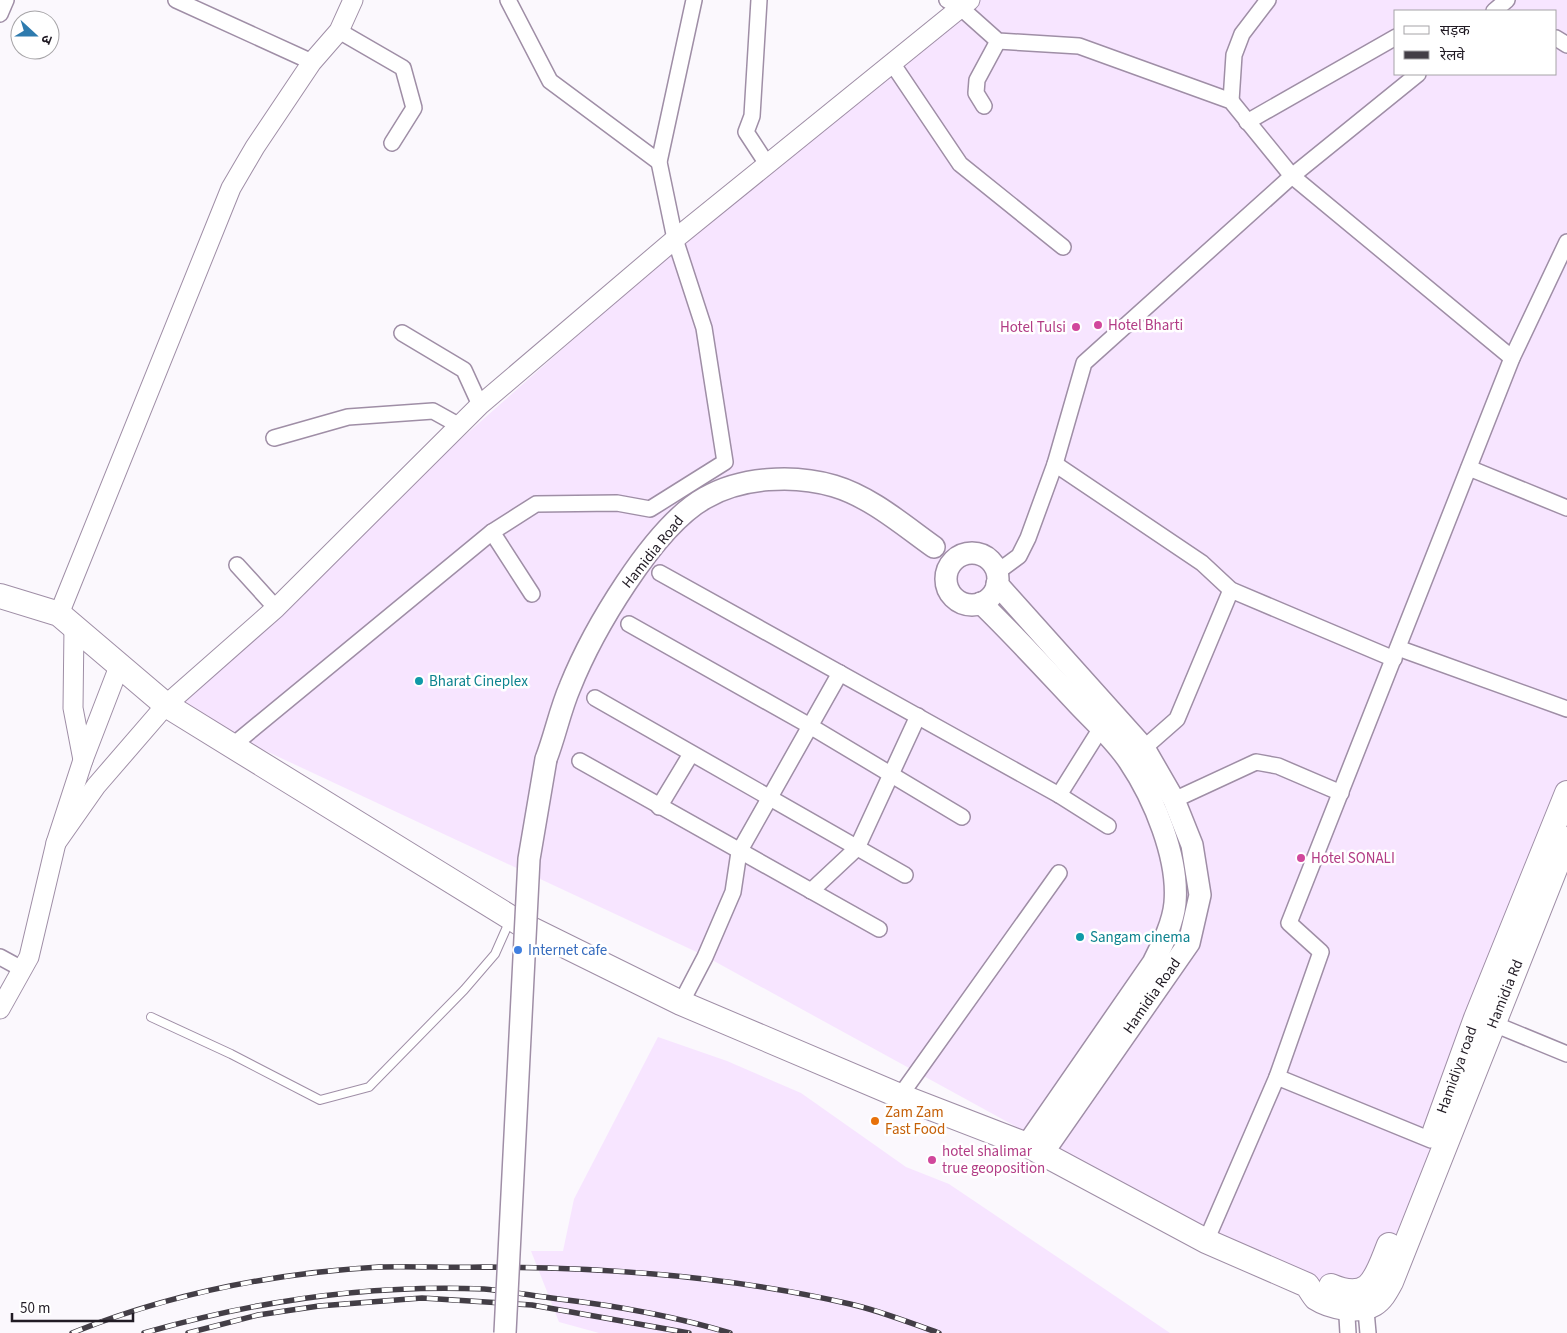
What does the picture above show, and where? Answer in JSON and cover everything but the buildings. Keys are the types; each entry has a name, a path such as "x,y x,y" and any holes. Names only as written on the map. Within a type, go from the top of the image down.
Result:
{"main road":[{"name":"Hamidia Road","path":"505,1333 530,859 546,759 569,688 587,650 629,579 670,527 705,498 732,487 764,480 799,480 834,486 864,499 934,547"},
{"path":"934,547 965,555 982,556 993,565 996,579 994,593 981,603 968,605 954,598 946,584 946,576 934,547"},
{"path":"946,576 953,561 965,555"},
{"name":"Hamidia Road","path":"996,579 1144,748 1174,800 1192,845 1200,895 1189,944 1034,1149"},
{"path":"0,596 66,621 120,664 166,705 511,918 681,1003 900,1096 1034,1149 1206,1241 1307,1285 1325,1284 1356,1299"},
{"name":"Hamidia Road","path":"981,603 1101,728 1133,768 1155,808 1172,858 1175,904 1168,929 1153,963 1034,1149"},
{"name":"Hamidiya road","path":"1356,1299 1377,1274 1431,1140 1485,1021 1567,793"},
{"name":"Hamidia Rd","path":"1356,1299 1383,1296 1391,1282 1485,1021 1567,839"},
{"path":"1168,929 1191,935"}],"street":[{"path":"0,14 6,0"},
{"path":"176,0 312,62"},
{"path":"102,779 83,760 73,708 66,621 231,188 254,147 312,62 339,31 353,0"},
{"path":"508,0 550,81 659,162"},
{"path":"232,746 492,532 536,504 617,503 650,509 725,462 704,328 675,239 659,162 694,0"},
{"path":"759,0 752,116 746,132 767,164"},
{"path":"1231,102 1234,55 1242,34 1268,0"},
{"path":"56,843 102,779 166,705 276,608 480,405 675,239 892,63 959,3 998,41 1079,46 1231,102 1292,176 1512,358"},
{"path":"339,31 404,68 414,108 392,143"},
{"path":"1247,122 1394,38"},
{"path":"984,106 976,93 977,80 998,41"},
{"path":"892,63 960,164 1063,248"},
{"path":"996,579 1019,556 1028,538 1055,464 1084,363 1292,176 1417,75"},
{"path":"1206,1241 1277,1077 1321,952 1289,923 1512,358 1567,242"},
{"path":"402,333 464,370 480,405"},
{"path":"274,438 348,417 434,411 460,426"},
{"path":"1055,464 1202,563 1231,590 1396,653 1567,709"},
{"path":"1469,468 1567,508"},
{"path":"492,532 532,594"},
{"path":"237,565 276,608"},
{"path":"660,573 1059,795 1108,826"},
{"path":"1144,748 1177,719 1231,590"},
{"path":"629,624 810,726 962,817"},
{"path":"0,1009 29,957 56,843 83,760 120,664"},
{"path":"681,1003 705,957 733,892 739,852 840,673"},
{"path":"595,698 905,875"},
{"path":"811,892 857,848 918,716"},
{"path":"1059,795 1101,728"},
{"path":"659,807 691,754"},
{"path":"580,761 879,929"},
{"path":"1174,800 1256,762 1278,766 1341,793"},
{"path":"900,1096 1059,873"},
{"path":"0,957 22,969"},
{"path":"1485,1021 1567,1054"},
{"path":"1277,1077 1431,1140"},
{"path":"1348,1333 1356,1299"},
{"path":"1356,1299 1368,1333"}],"lane":[{"path":"151,1017 231,1054 320,1100 369,1087 464,990 495,954 511,918"}],"shaded area":[{"path":"956,0 1567,0 1567,833 1361,1316 703,955 163,703"},
{"path":"658,1037 727,1061 801,1093 906,1167 949,1184 1170,1333 599,1333 559,1322 531,1251 563,1251 574,1199"}],"railway":[{"path":"72,1333 146,1307 223,1288 301,1274 379,1267 527,1267 620,1271 713,1280 805,1294 850,1304 939,1333"},
{"path":"144,1333 228,1312 312,1297 355,1292 441,1288 484,1289 603,1305 646,1312 730,1333"},
{"path":"188,1333 258,1315 319,1306 422,1298 532,1305 689,1333"}],"place":[{"name":"Hotel Bharti","path":"1098,325"},
{"name":"Hotel Tulsi","path":"1076,327"},
{"name":"Bharat Cineplex","path":"419,681"},
{"name":"Hotel SONALI","path":"1301,858"},
{"name":"Sangam cinema","path":"1080,937"},
{"name":"Internet cafe","path":"518,950"},
{"name":"Zam Zam Fast Food","path":"875,1121"},
{"name":"hotel shalimar true geoposition","path":"932,1160"}]}
